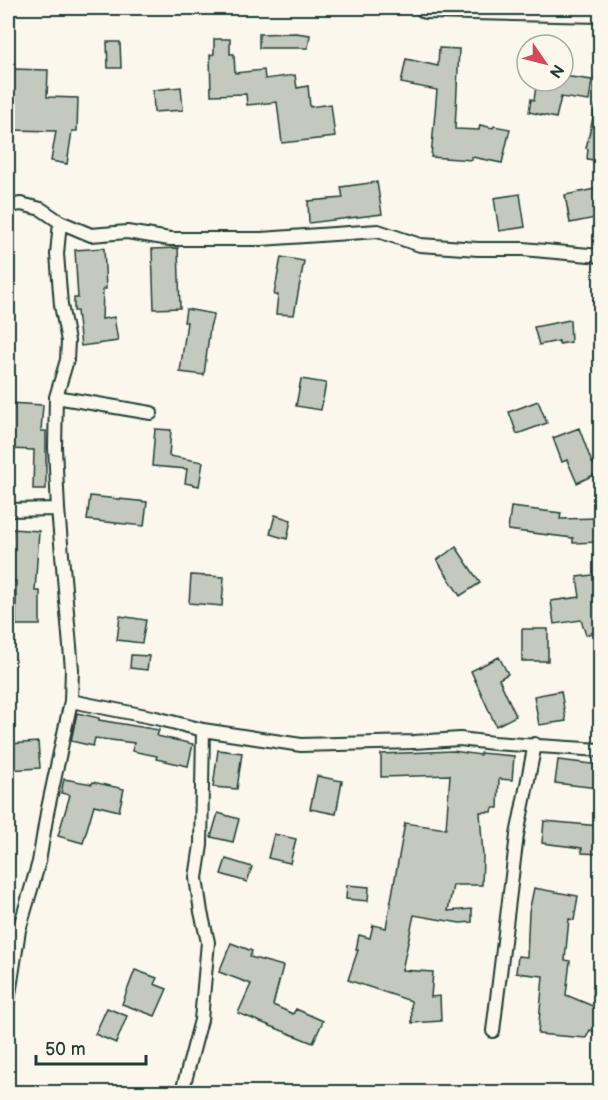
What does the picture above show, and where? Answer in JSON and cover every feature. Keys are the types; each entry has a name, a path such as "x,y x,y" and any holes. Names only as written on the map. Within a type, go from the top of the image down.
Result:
{"main road":[{"path":"426,8 600,12"}],"street":[{"path":"8,206 21,204 41,209 60,222 91,235 127,232 170,239 261,238 378,231 420,245 523,249 600,256"},
{"path":"8,1001 19,930 39,862 71,700 72,669 55,447 56,397 68,360 68,341 61,305 57,254 60,222"},
{"path":"56,397 151,413"},
{"path":"8,510 58,509"},
{"path":"71,700 203,730 301,745 460,739 600,750"},
{"path":"183,1092 201,1020 208,942 196,878 201,845 203,730"},
{"path":"493,1031 517,835 535,744"}],"building":[{"path":"259,34 310,35 308,48 259,48"},
{"path":"214,39 230,39 230,54 234,54 235,73 264,70 265,79 295,75 297,88 308,86 310,107 331,104 335,137 282,143 277,102 247,105 246,94 211,95 210,55 214,54"},
{"path":"107,42 120,42 121,68 108,68"},
{"path":"439,48 459,49 455,129 479,130 480,125 510,129 502,163 472,157 472,160 431,157 437,90 401,83 406,59 438,66"},
{"path":"11,69 48,70 47,97 78,98 77,131 72,131 67,164 51,161 56,131 10,130"},
{"path":"575,78 592,80 589,101 561,97 556,118 529,112 531,99 534,100 535,93 575,93"},
{"path":"181,87 183,110 154,112 153,90"},
{"path":"596,105 600,106 600,161 587,159 588,149 586,148"},
{"path":"377,182 382,214 309,223 308,201 343,198 341,187"},
{"path":"600,188 600,217 570,223 565,195"},
{"path":"520,194 525,227 499,231 494,198"},
{"path":"104,248 106,289 103,289 102,319 114,317 118,341 81,346 77,311 74,311 74,298 78,298 75,250"},
{"path":"178,248 180,308 154,309 152,249"},
{"path":"281,257 304,261 294,315 276,314 278,295 274,295"},
{"path":"186,309 214,314 210,327 204,375 180,372 187,322 184,322"},
{"path":"570,320 571,342 559,344 559,341 539,345 534,327"},
{"path":"301,379 326,383 321,410 296,406"},
{"path":"538,401 547,423 517,434 509,412"},
{"path":"8,403 43,405 41,431 46,431 46,489 33,489 34,450 8,449"},
{"path":"579,428 598,473 577,483 567,460 562,462 553,438"},
{"path":"155,429 171,430 169,456 203,462 199,486 185,483 187,469 152,466"},
{"path":"90,496 147,502 144,526 87,520"},
{"path":"511,507 561,513 560,519 599,518 599,542 573,543 573,538 508,530"},
{"path":"275,515 291,520 287,539 270,534"},
{"path":"12,529 39,531 35,591 40,591 40,625 16,625 16,581 9,581"},
{"path":"456,547 480,583 460,596 437,560"},
{"path":"600,574 600,630 586,635 581,620 554,624 551,601 580,597 577,577"},
{"path":"191,575 224,577 222,606 189,603"},
{"path":"120,616 146,620 142,643 117,640"},
{"path":"522,629 548,629 548,661 522,661"},
{"path":"131,655 149,656 147,670 130,668"},
{"path":"499,657 508,674 499,679 516,716 496,726 471,671"},
{"path":"561,691 566,721 539,725 534,696"},
{"path":"77,713 99,718 99,720 159,730 157,736 193,744 188,766 132,751 134,743 95,738 93,746 71,741"},
{"path":"38,742 40,768 8,770 8,744"},
{"path":"218,750 242,753 237,789 213,787"},
{"path":"453,751 514,756 512,780 499,779 498,808 493,808 492,812 480,812 482,885 453,885 448,911 472,909 472,922 460,923 414,915 402,970 433,972 431,997 440,996 441,1021 412,1023 411,1001 348,980 358,950 356,950 359,935 370,938 373,925 386,928 405,823 446,829 450,775 381,777 381,754"},
{"path":"558,760 600,765 598,788 555,783"},
{"path":"317,776 342,781 336,814 310,809"},
{"path":"64,779 92,784 93,782 124,789 119,811 94,805 83,843 58,836 70,795 61,793"},
{"path":"218,813 239,819 233,842 211,837"},
{"path":"544,821 600,826 600,854 582,853 582,848 542,843"},
{"path":"274,834 296,839 290,863 268,858"},
{"path":"226,859 252,867 247,882 221,874"},
{"path":"347,885 369,887 368,901 346,899"},
{"path":"534,888 578,896 574,920 569,919 565,960 570,961 566,995 600,1009 600,1034 590,1030 586,1038 538,1034 543,976 516,973 518,956 527,957 529,912"},
{"path":"231,943 252,951 250,957 283,966 273,1005 293,1014 296,1009 323,1021 313,1043 238,1013 251,984 219,972"},
{"path":"135,970 157,978 154,984 167,989 155,1016 122,1004"},
{"path":"107,1008 127,1016 116,1043 95,1034"}]}
